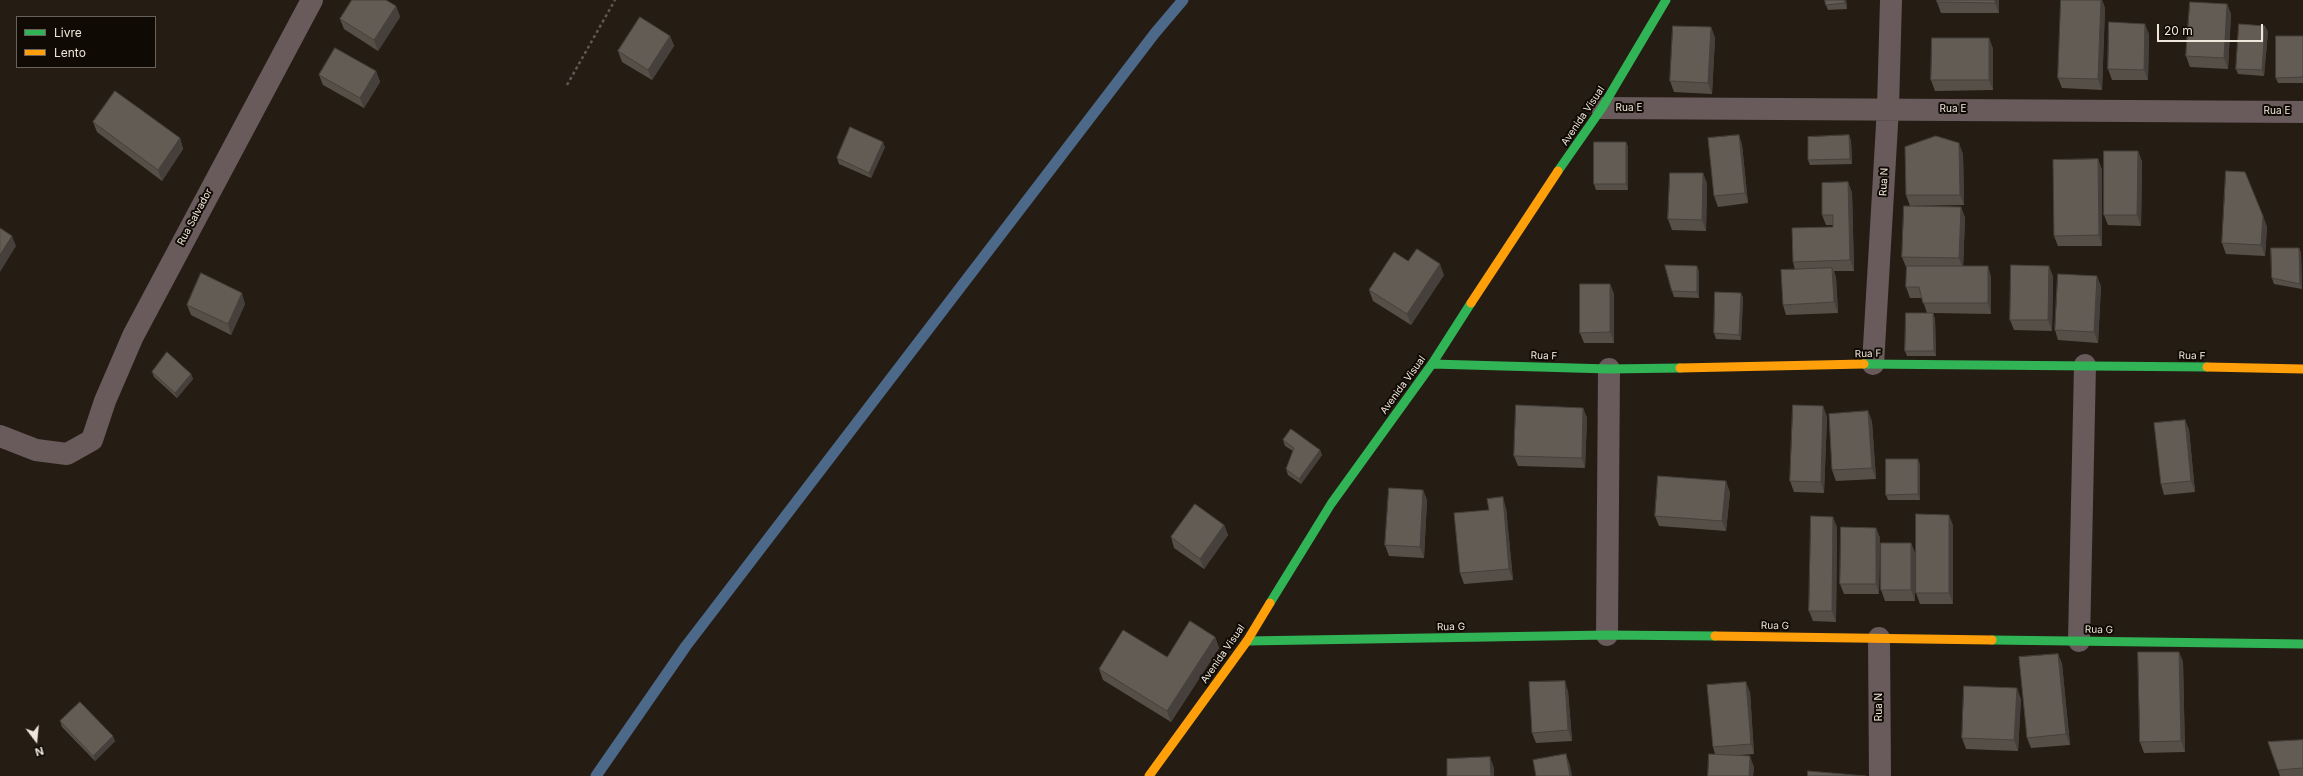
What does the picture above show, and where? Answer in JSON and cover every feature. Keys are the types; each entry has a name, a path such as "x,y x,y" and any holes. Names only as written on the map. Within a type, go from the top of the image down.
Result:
{"street":[{"name":"Rua Salvador","path":"0,436 36,450 67,454 92,440 105,401 133,336 312,0"},
{"name":"Avenida Visual","path":"1149,776 1247,641 1331,504 1432,364 1504,250 1602,108 1666,0"},
{"name":"Rua N","path":"1873,364 1888,108 1891,0"},
{"name":"Rua E","path":"1602,108 1888,108 2303,112"},
{"name":"Rua F","path":"1432,364 1609,369 1873,364 2086,365 2303,369"},
{"path":"2080,641 2086,365"},
{"path":"1607,635 1609,369"},
{"name":"Rua G","path":"1247,641 1607,635 2303,644"},
{"name":"Rua N","path":"1879,638 1880,776"}],"path":[{"path":"567,85 615,0"}],"building":[{"path":"352,0 386,0 396,6 374,40 340,19"},
{"path":"1825,0 1844,0 1845,3 1826,5"},
{"path":"1937,0 1995,0 1995,3 1937,2"},
{"path":"2061,0 2101,0 2098,79 2058,78"},
{"path":"2190,2 2227,4 2224,58 2186,56"},
{"path":"640,17 670,36 648,70 618,51"},
{"path":"2109,22 2145,24 2144,70 2108,69"},
{"path":"2239,24 2265,26 2262,70 2236,69"},
{"path":"1673,26 1711,27 1708,83 1670,81"},
{"path":"2276,36 2303,36 2303,77 2276,78"},
{"path":"1932,38 1989,38 1989,80 1931,80"},
{"path":"335,48 376,71 360,98 319,75"},
{"path":"115,91 180,138 158,170 93,122"},
{"path":"850,127 883,142 869,173 837,158"},
{"path":"1739,135 1745,193 1714,196 1708,138"},
{"path":"1849,135 1850,159 1808,160 1808,137"},
{"path":"1936,136 1959,143 1960,195 1906,195 1905,147"},
{"path":"1594,142 1626,142 1626,184 1594,184"},
{"path":"2104,151 2138,151 2137,215 2104,215"},
{"path":"2098,159 2099,235 2054,236 2053,160"},
{"path":"2226,171 2245,172 2263,216 2261,245 2222,243"},
{"path":"1670,173 1703,173 1702,220 1668,219"},
{"path":"1848,182 1850,260 1793,262 1792,228 1833,227 1833,215 1822,215 1822,183"},
{"path":"1904,206 1961,207 1959,258 1902,257"},
{"path":"0,228 12,236 0,255"},
{"path":"2271,248 2299,248 2300,284 2272,278"},
{"path":"1417,249 1440,264 1407,314 1369,290 1394,252 1408,261"},
{"path":"1665,265 1697,266 1697,292 1672,291"},
{"path":"2011,265 2049,266 2048,320 2010,320"},
{"path":"1907,266 1988,266 1988,303 1923,303 1919,287 1906,287"},
{"path":"1832,268 1834,302 1783,305 1781,270"},
{"path":"201,273 242,293 228,324 187,305"},
{"path":"2058,274 2097,276 2094,332 2055,330"},
{"path":"1580,284 1610,284 1610,332 1580,333"},
{"path":"1715,292 1741,293 1739,335 1714,333"},
{"path":"1906,313 1933,313 1934,351 1905,351"},
{"path":"167,352 191,374 175,393 152,372"},
{"path":"1516,405 1583,408 1582,458 1514,456"},
{"path":"1793,405 1823,406 1821,482 1790,481"},
{"path":"1868,411 1872,468 1832,470 1829,414"},
{"path":"2185,420 2191,481 2161,484 2154,423"},
{"path":"1291,429 1320,450 1299,479 1286,469 1294,448 1283,440"},
{"path":"1886,459 1918,459 1918,494 1886,495"},
{"path":"1658,476 1726,481 1722,521 1655,516"},
{"path":"1389,488 1423,490 1420,547 1385,545"},
{"path":"1503,497 1509,569 1460,573 1454,513 1489,510 1487,499"},
{"path":"1195,504 1224,525 1200,559 1171,537"},
{"path":"1916,514 1949,515 1949,593 1916,593"},
{"path":"1811,516 1833,517 1832,611 1809,611"},
{"path":"1841,527 1876,528 1876,584 1840,584"},
{"path":"1881,543 1911,543 1911,590 1881,590"},
{"path":"1190,621 1215,637 1167,711 1099,669 1123,630 1167,657"},
{"path":"2138,652 2179,652 2181,741 2140,742"},
{"path":"2058,654 2066,734 2027,738 2019,657"},
{"path":"1565,681 1568,730 1532,733 1529,682"},
{"path":"1746,682 1751,744 1713,747 1707,685"},
{"path":"1964,686 2017,688 2014,740 1962,738"},
{"path":"80,702 113,736 93,756 60,721"},
{"path":"2303,740 2303,768 2278,770 2268,742"},
{"path":"1566,754 1570,776 1536,776 1533,760"},
{"path":"1709,754 1750,756 1749,776 1708,776"},
{"path":"1490,757 1491,776 1447,776 1447,759"},
{"path":"1808,771 1866,776 1808,776"}],"waterway":[{"path":"596,776 686,646 1155,33 1183,0"}],"traffic: fast":[{"path":"1558,171 1602,108 1666,0"},
{"path":"1270,603 1331,504 1432,364 1471,303"},
{"path":"1432,364 1609,369 1680,368"},
{"path":"1864,364 2207,367"},
{"path":"1247,641 1607,635 1715,636"},
{"path":"1992,640 2303,644"}],"traffic: slow":[{"path":"1471,303 1558,171"},
{"path":"1680,368 1864,364"},
{"path":"2207,367 2303,369"},
{"path":"1149,776 1247,641 1270,603"},
{"path":"1715,636 1992,640"}]}
